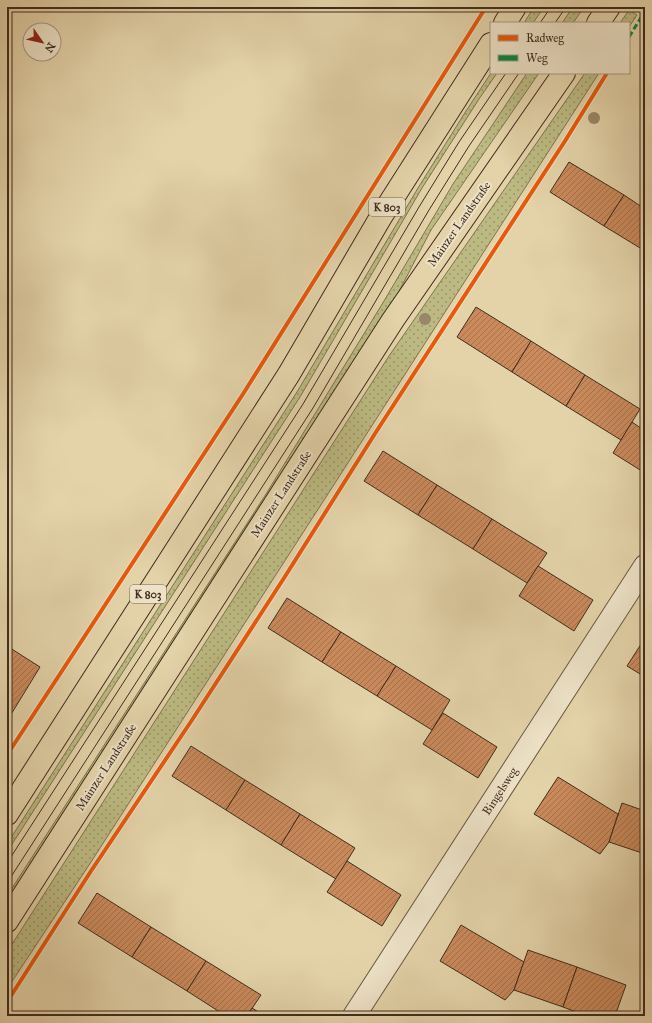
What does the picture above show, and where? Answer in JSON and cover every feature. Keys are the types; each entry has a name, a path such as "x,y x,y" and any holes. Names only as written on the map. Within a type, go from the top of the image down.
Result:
{"main road":[{"path":"505,22 515,7"},
{"path":"599,22 609,7"},
{"name":"K 803","path":"7,814 285,380 382,215 490,46"},
{"name":"Mainzer Landstraße","path":"7,921 393,320 563,74"}],"street":[{"name":"Bingelsweg","path":"354,1016 645,566"}],"shaded area":[{"path":"534,7 544,7 534,22 525,22"},
{"path":"573,7 584,7 574,22 563,22"},
{"path":"629,10 637,15 630,26 630,22 621,22"},
{"path":"490,74 496,74 422,188 300,397 7,852 7,844 297,392 418,188"},
{"path":"526,74 538,74 431,230 395,299 7,905 7,896 266,494 384,301 453,184"},
{"path":"584,74 598,74 89,865 7,989 7,952 389,356"}],"building":[{"path":"569,162 624,195 604,226 550,192"},
{"path":"624,195 645,209 645,251 604,226"},
{"path":"476,307 531,341 512,372 457,337"},
{"path":"531,341 585,375 566,406 512,372"},
{"path":"585,375 640,409 621,440 566,406"},
{"path":"632,422 645,431 645,473 613,453"},
{"path":"383,451 437,485 418,515 364,481"},
{"path":"437,485 492,519 473,549 418,515"},
{"path":"492,519 547,553 527,583 473,549"},
{"path":"538,566 593,600 574,631 519,596"},
{"path":"287,598 341,632 322,662 268,628"},
{"path":"341,632 396,666 377,696 322,662"},
{"path":"645,638 645,677 627,666"},
{"path":"7,646 40,667 7,721"},
{"path":"396,666 450,700 432,730 377,696"},
{"path":"443,713 497,747 478,778 423,744"},
{"path":"191,746 245,780 226,810 172,776"},
{"path":"558,777 618,814 609,842 600,854 534,814"},
{"path":"245,780 300,814 281,845 226,810"},
{"path":"622,803 645,811 645,854 609,842"},
{"path":"300,814 355,848 336,879 281,845"},
{"path":"347,861 401,895 382,926 327,892"},
{"path":"97,893 151,927 132,957 78,923"},
{"path":"461,925 524,962 514,990 505,1000 440,961"},
{"path":"151,927 206,961 187,991 132,957"},
{"path":"528,950 577,967 563,1007 514,990"},
{"path":"206,961 261,995 247,1016 226,1016 187,991"},
{"path":"577,967 626,985 615,1016 587,1016 563,1007"},
{"path":"252,1008 265,1016 247,1016"}],"tram line":[{"path":"541,22 551,7"},
{"path":"556,22 566,7"},
{"path":"7,863 303,404 419,207 459,142 505,74"},
{"path":"7,883 313,408 429,210 469,146 518,74"}],"marked path":[{"path":"630,35 645,11"}],"cycle path":[{"path":"7,755 243,394 486,7"},
{"path":"7,1002 91,871 192,720 284,578 376,432 565,141 606,74"}]}
